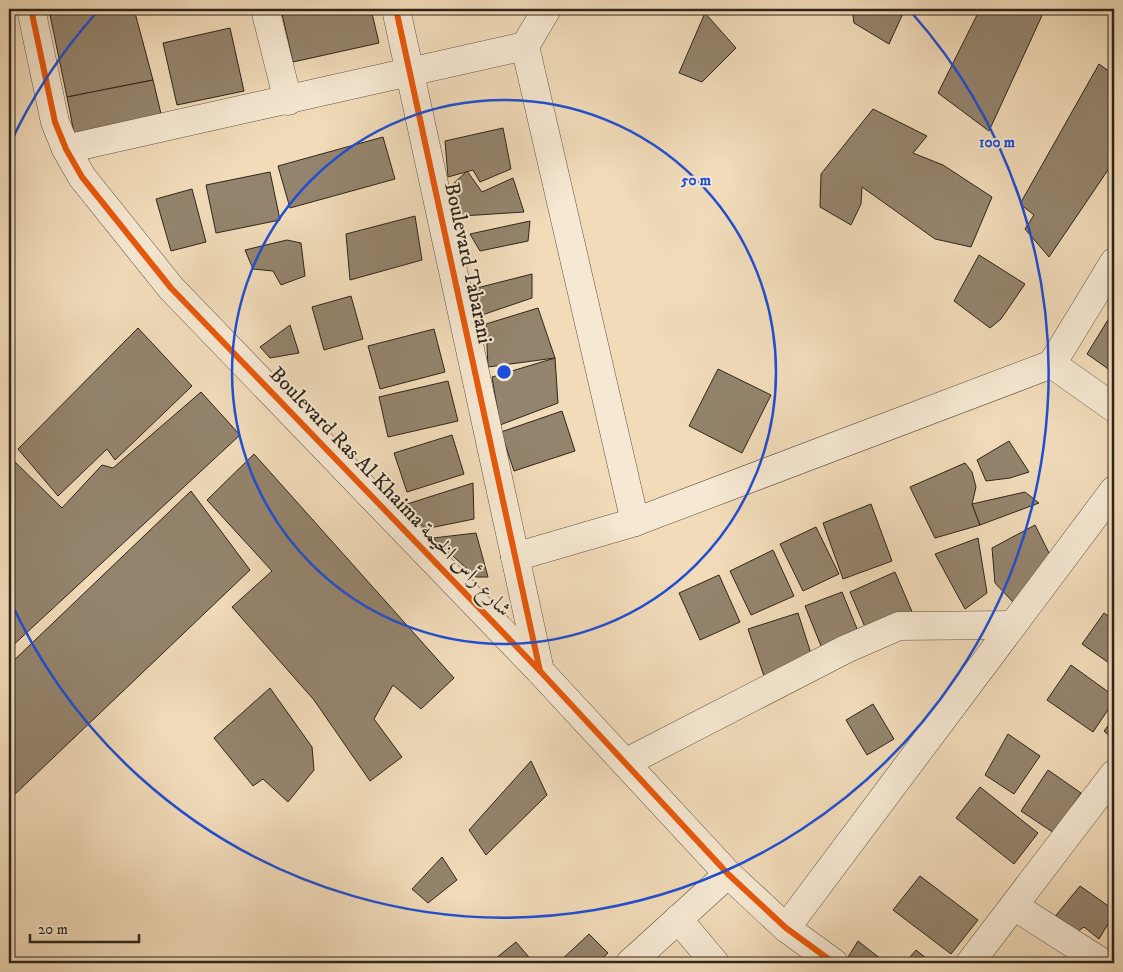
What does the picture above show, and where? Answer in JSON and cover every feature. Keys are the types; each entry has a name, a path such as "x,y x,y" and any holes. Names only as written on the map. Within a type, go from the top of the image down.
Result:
{"street":[{"name":"Boulevard Ras Al Khaima شارع رأس الخيمة","path":"31,9 55,122 66,149 82,177 171,288 540,672 728,874 786,928 834,963"},
{"path":"265,9 288,101"},
{"name":"Boulevard Tabarani","path":"396,9 540,672"},
{"path":"547,9 525,46 635,522"},
{"path":"66,149 288,101 525,46"},
{"path":"515,557 635,522 1052,364 1114,262"},
{"path":"1052,364 1114,408"},
{"path":"786,928 1114,490"},
{"path":"625,763 846,649 899,626 1013,625"},
{"path":"970,963 1114,774"},
{"path":"630,963 728,874"},
{"path":"1014,906 1103,963"},
{"path":"678,919 716,963"}],"building":[{"path":"80,9 134,9 153,80 67,97 50,15"},
{"path":"281,9 371,9 379,43 293,62"},
{"path":"852,9 905,9 889,44 854,23"},
{"path":"980,9 1045,9 989,131 938,93"},
{"path":"705,13 736,48 702,82 679,73"},
{"path":"230,28 244,91 177,105 163,43"},
{"path":"1099,64 1114,75 1114,161 1049,257 1025,229 1034,215 1020,204"},
{"path":"153,80 162,118 75,138 67,97"},
{"path":"873,109 927,136 913,153 943,165 992,197 971,247 935,239 862,187 861,204 851,225 820,207 821,174"},
{"path":"503,128 511,169 480,182 473,170 448,177 445,141"},
{"path":"383,137 395,179 290,208 278,166"},
{"path":"467,171 482,192 513,178 524,212 462,216 451,186"},
{"path":"270,172 280,220 216,233 206,185"},
{"path":"192,189 206,242 171,251 156,199"},
{"path":"415,216 422,260 350,280 346,234"},
{"path":"530,221 528,241 480,251 470,234"},
{"path":"287,240 301,243 305,276 281,285 273,271 253,269 245,250"},
{"path":"979,255 1025,284 1001,319 990,328 954,301"},
{"path":"532,274 532,298 479,316 469,290"},
{"path":"351,296 363,339 324,350 312,307"},
{"path":"538,308 555,358 488,367 486,324"},
{"path":"1114,310 1114,373 1087,354"},
{"path":"290,325 299,353 270,358 260,347"},
{"path":"138,328 192,386 115,460 107,449 58,496 18,449"},
{"path":"434,329 445,372 380,389 368,346"},
{"path":"555,358 558,403 500,425 492,377"},
{"path":"718,369 771,395 742,453 689,426"},
{"path":"448,381 458,421 388,437 379,397"},
{"path":"201,392 240,435 9,649 9,456 62,508 102,465 113,468"},
{"path":"562,411 575,451 514,471 501,432"},
{"path":"452,435 464,474 407,492 394,453"},
{"path":"1009,441 1029,472 1010,478 986,481 977,460"},
{"path":"254,454 454,678 421,709 393,685 374,719 402,757 370,781 314,700 232,607 272,571 207,500"},
{"path":"965,463 972,472 976,487 972,504 980,525 935,538 910,487"},
{"path":"473,483 474,519 425,529 404,505"},
{"path":"191,491 250,570 11,798 9,795 9,665"},
{"path":"1025,492 1039,503 980,525 972,504"},
{"path":"871,504 892,561 843,579 823,523"},
{"path":"1035,525 1051,557 1013,602 995,583 992,548"},
{"path":"816,527 839,574 803,591 780,544"},
{"path":"476,533 488,577 476,577 433,538"},
{"path":"978,538 987,593 965,609 935,554"},
{"path":"773,550 794,596 751,615 730,571"},
{"path":"895,572 913,614 868,634 850,592"},
{"path":"719,575 740,622 700,640 679,593"},
{"path":"842,592 860,636 823,651 805,606"},
{"path":"798,613 814,663 765,679 748,629"},
{"path":"1104,613 1114,620 1114,656 1109,663 1082,644"},
{"path":"1071,665 1114,696 1114,701 1093,732 1047,700"},
{"path":"270,688 312,747 314,770 288,802 263,779 253,786 214,738"},
{"path":"873,704 894,739 867,755 846,720"},
{"path":"1114,718 1114,740 1104,731"},
{"path":"1008,734 1040,756 1014,794 985,775"},
{"path":"531,761 547,795 486,855 469,830"},
{"path":"1048,770 1081,793 1054,833 1021,811"},
{"path":"980,787 1038,833 1014,864 956,818"},
{"path":"442,857 457,880 428,903 412,889"},
{"path":"920,876 978,920 951,954 893,910"},
{"path":"1080,886 1114,910 1114,914 1099,939 1084,927 1074,934 1053,919"},
{"path":"589,934 608,953 597,963 558,963"},
{"path":"858,941 886,963 845,962"},
{"path":"516,942 534,963 490,963"},
{"path":"916,950 931,962 905,963"}],"cycle path":[{"path":"31,9 55,122 66,149 82,177 171,288 540,671 728,874 786,928 834,963"},
{"path":"396,9 540,671"}]}
